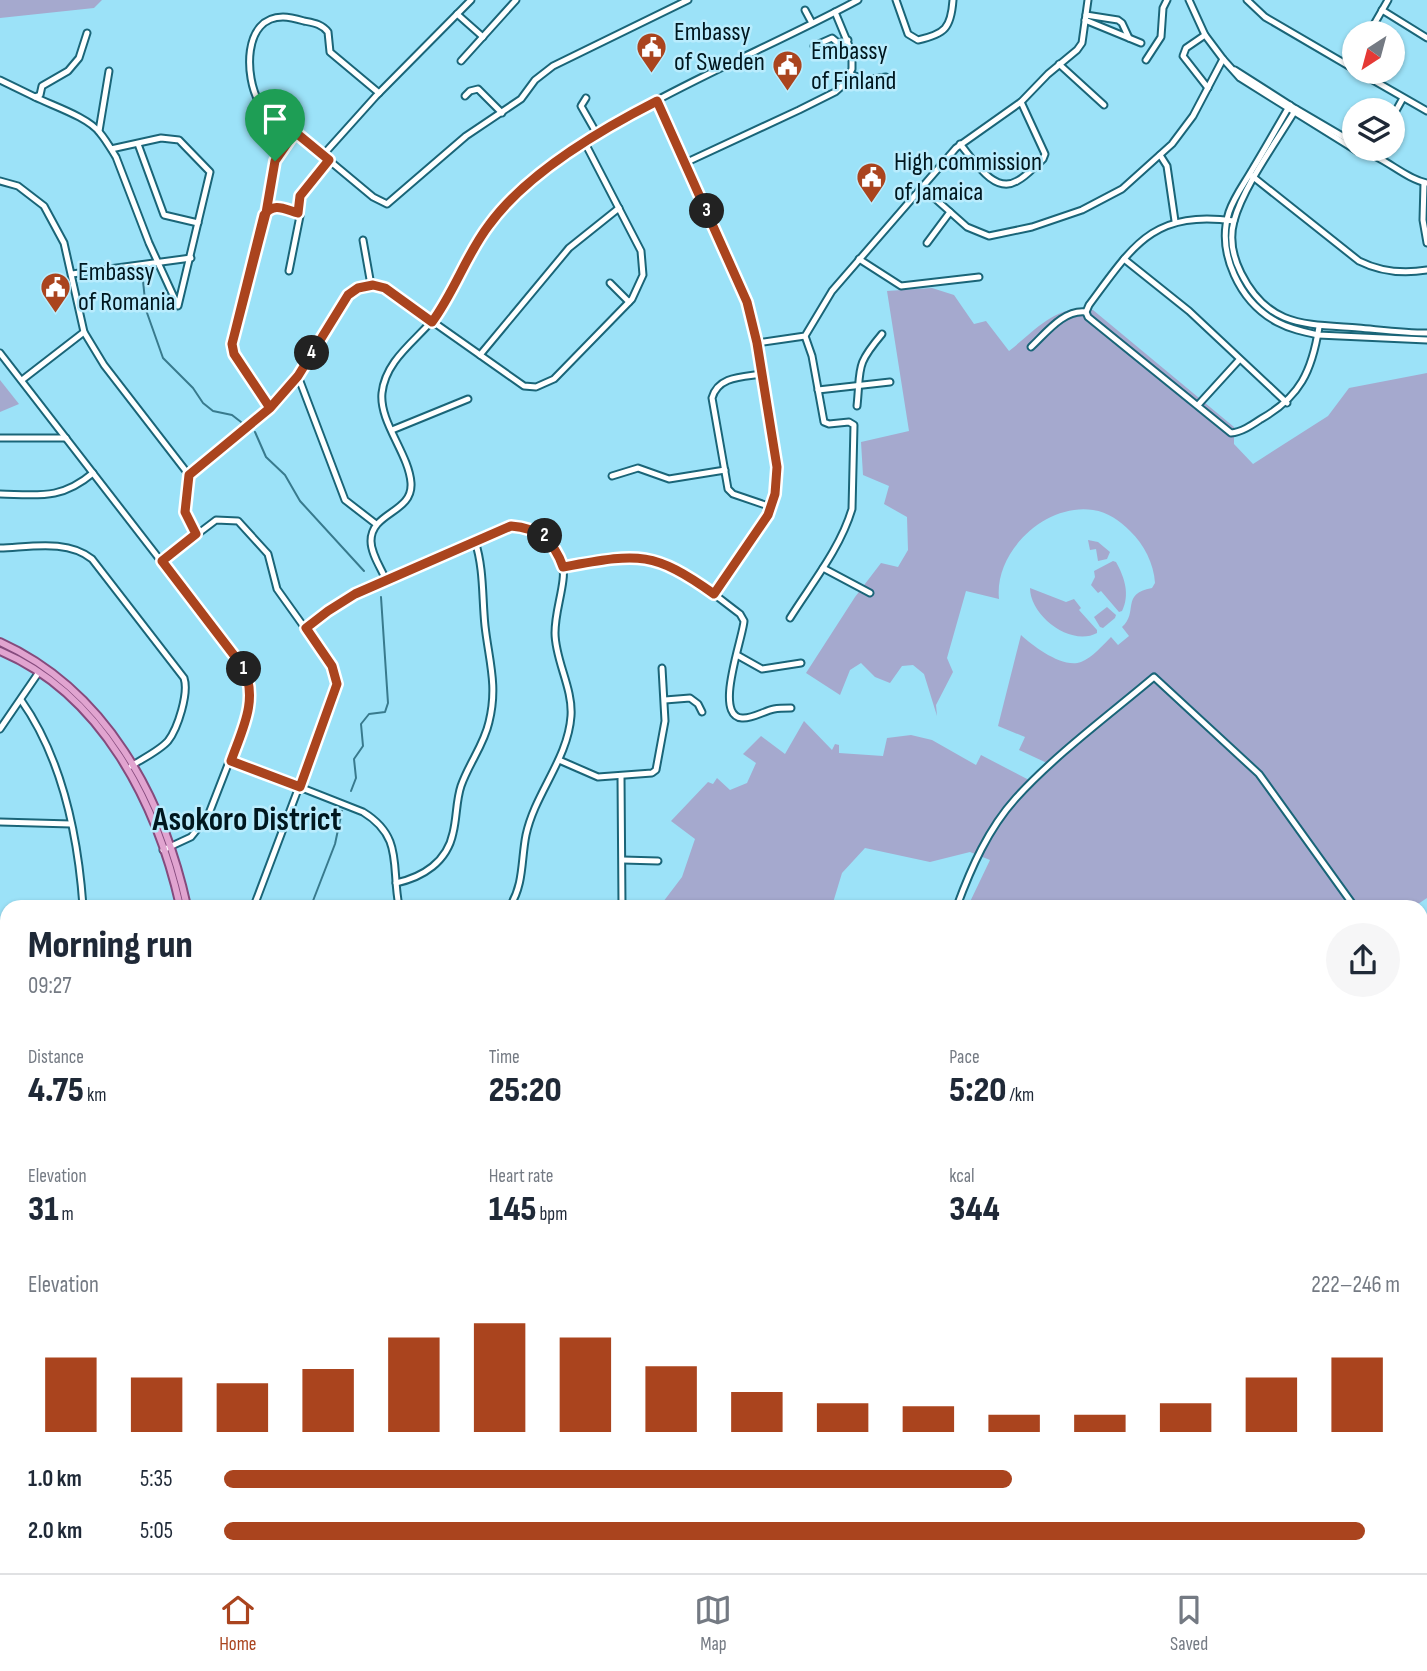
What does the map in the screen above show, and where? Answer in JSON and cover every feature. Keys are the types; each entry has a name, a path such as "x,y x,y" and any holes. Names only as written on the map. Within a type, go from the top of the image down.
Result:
{"main road":[{"path":"0,642 21,652 41,669 90,717 130,766 167,848 185,900"},
{"path":"0,651 41,669"},
{"path":"167,848 179,900"}],"street":[{"path":"323,155 379,93 471,0"},
{"path":"461,61 516,0"},
{"path":"379,93 330,52 328,32 323,26 283,17 268,21 251,43 251,82 259,102 373,197 387,204 466,136 522,99 535,80 553,66 688,0"},
{"path":"386,580 372,551 371,541 376,524 406,501 411,489 408,472 382,399 386,375 398,356 432,322 451,294 490,222 521,190 597,134 858,0"},
{"path":"896,0 908,34 918,40 933,36 947,27 952,18 953,0"},
{"path":"790,618 823,568 848,522 852,509 855,430 849,422 824,422 812,356 805,336 825,300 960,144 1021,102 1082,43 1088,0"},
{"path":"1146,60 1161,37 1163,8 1167,0"},
{"path":"1189,0 1205,34 1223,60 1342,141"},
{"path":"1247,0 1265,16 1342,61"},
{"path":"1376,21 1388,0"},
{"path":"805,10 812,23"},
{"path":"1382,10 1427,38"},
{"path":"685,163 835,92 850,74 852,53 835,12"},
{"path":"457,14 483,37"},
{"path":"1097,25 1098,17"},
{"path":"1086,18 1121,21 1129,38"},
{"path":"1086,18 1141,43"},
{"path":"34,97 40,95 42,86 68,71 79,58 87,33"},
{"path":"1205,34 1186,48 1183,56 1208,88"},
{"path":"814,46 832,38 838,43 848,40"},
{"path":"922,187 975,232 989,236 1032,228 1072,214 1114,195 1183,132 1223,60"},
{"path":"1059,64 1104,105"},
{"path":"99,131 109,71"},
{"path":"850,74 865,80 886,77"},
{"path":"0,80 91,124 99,131 111,149 178,306 210,172 179,140 161,138 111,149"},
{"path":"1380,84 1403,98"},
{"path":"465,96 478,89 502,113"},
{"path":"586,98 581,106 597,134"},
{"path":"1405,99 1427,111"},
{"path":"657,101 747,302 757,343 777,467 775,494 768,515 714,594"},
{"path":"960,144 986,175 996,181 1008,185 1020,180 1045,155 1021,102"},
{"path":"1292,109 1342,136"},
{"path":"1292,109 1252,176 1233,202 1226,243 1232,270 1244,293 1256,307 1276,322 1318,335 1427,340"},
{"path":"270,408 232,347 266,213 275,161 295,132"},
{"path":"189,475 270,408 298,376 348,295 358,288 371,285 385,288 524,386 544,385 554,379 629,302 641,284 644,266 641,251 585,143"},
{"path":"138,144 164,215 198,223"},
{"path":"1160,155 1167,166 1175,221"},
{"path":"289,271 301,220 298,213 300,196 329,160"},
{"path":"1382,161 1425,183 1423,220 1427,243"},
{"path":"1252,176 1359,261 1395,272 1427,270"},
{"path":"0,181 18,186 44,206 64,243 84,332 104,365 189,475 185,512 196,534"},
{"path":"266,213 276,206 298,213"},
{"path":"480,355 569,248 619,208"},
{"path":"927,243 950,212"},
{"path":"1086,312 1124,259 1146,235 1175,221 1230,220"},
{"path":"1230,220 1233,251 1244,279 1262,304 1280,317 1319,327 1427,333"},
{"path":"363,240 371,285"},
{"path":"72,274 191,258"},
{"path":"859,259 901,286 979,277"},
{"path":"1124,259 1189,311 1287,403"},
{"path":"610,283 629,302"},
{"path":"1086,312 1088,317 1231,433 1236,433 1287,403 1304,382 1319,327"},
{"path":"1031,347 1068,314 1086,312"},
{"path":"22,380 84,332"},
{"path":"857,406 863,357 882,334"},
{"path":"757,343 805,336"},
{"path":"0,353 243,667 250,683 248,713 208,816 191,837 167,848"},
{"path":"1198,405 1239,360"},
{"path":"762,374 724,381 714,390 712,398 730,492 771,507"},
{"path":"298,376 345,500 376,524"},
{"path":"818,390 890,382"},
{"path":"393,430 468,399"},
{"path":"0,438 65,438"},
{"path":"612,477 638,467 669,479 725,470"},
{"path":"0,494 60,493 78,486 93,473"},
{"path":"162,561 216,520 233,520 242,524 268,554 277,589 332,666 337,684 256,900"},
{"path":"306,628 336,606 386,580 511,526 542,534 551,543 563,567 555,634 571,715 558,760 530,822 521,880 513,900"},
{"path":"396,884 427,871 450,844 462,783 489,725 494,698 494,670 486,629 482,565 475,541"},
{"path":"0,548 69,547 86,554 184,678 186,695 170,737 164,744 130,766"},
{"path":"563,567 620,557 652,559 686,574 740,614 744,621 728,698 736,716 744,718 774,709 791,708"},
{"path":"823,568 870,593"},
{"path":"737,655 762,669 801,663"},
{"path":"558,760 595,776 652,773 657,768 665,722 662,668"},
{"path":"0,729 41,669"},
{"path":"960,900 985,841 1015,799 1154,677 1259,774 1350,900"},
{"path":"665,700 690,698 698,704 702,712"},
{"path":"21,700 53,762 71,824 82,900"},
{"path":"231,761 363,811 375,820 387,833 393,848 398,900"},
{"path":"621,776 622,900"},
{"path":"0,822 71,824"},
{"path":"623,860 658,861"}],"shaded area":[{"path":"0,0 102,0 94,8 0,18"},
{"path":"932,288 954,295 974,324 986,321 1009,351 1058,314 1068,310 1093,310 1234,427 1234,444 1253,464 1328,416 1349,388 1427,373 1427,898 971,900 990,860 970,852 930,862 865,848 842,873 834,900 665,900 682,877 695,839 671,821 708,782 713,784 717,778 730,790 747,783 756,763 743,754 761,736 785,754 804,721 832,750 835,744 839,745 839,753 883,756 887,738 911,735 932,740 976,765 981,755 1029,780 1047,763 1019,750 1025,737 998,726 1021,635 1057,659 1081,662 1111,637 1118,645 1129,636 1122,627 1127,621 1133,599 1142,591 1152,588 1155,583 1153,569 1144,548 1118,520 1093,510 1058,514 1041,522 1014,548 1000,581 999,599 966,591 947,658 953,672 936,705 937,716 924,674 913,665 902,666 890,683 875,677 861,663 850,670 840,695 806,673 855,597 881,563 898,567 908,550 907,517 884,504 889,486 863,475 861,442 909,431 887,291"},
{"path":"0,380 19,404 0,412"},
{"path":"1088,540 1098,542 1110,552 1107,559 1098,561 1096,549 1090,550"},
{"path":"1113,561 1119,568 1125,586 1126,599 1122,611 1119,612 1101,591 1098,593 1091,585 1095,577 1094,571"},
{"path":"1030,588 1066,602 1074,599 1097,633 1076,636 1054,626 1037,609"},
{"path":"1107,607 1116,615 1103,628 1094,617"}],"waterway":[{"path":"143,281 146,310 163,358 193,388 203,403 213,411 232,415 241,422"},
{"path":"255,432 266,457 285,475 300,501 364,571"},
{"path":"351,791 356,778 354,759 363,746 361,724 369,714 385,712 388,703 381,597"},
{"path":"313,900 335,844 342,811"}],"place":[{"name":"Embassy of Sweden","path":"651,74"},
{"name":"Embassy of Finland","path":"788,93"},
{"name":"High commission of Jamaica","path":"871,204"},
{"name":"Embassy of Romania","path":"55,314"}],"district":[{"name":"Asokoro District","path":"247,820"}],"route":[{"path":"275,161 266,201 266,213 232,344 234,354 270,408 189,475 185,512 196,534 162,561 243,667 250,683 250,705 231,761 300,787 337,684 332,666 306,628 318,618 355,594 511,526 542,534 556,550 563,567 620,557 652,559 686,574 714,594 768,515 775,494 777,467 768,400 747,302 657,101 597,134 512,198 482,234 451,294 432,322 377,285 366,285 348,295 298,376 270,408 234,354 232,347 232,344 264,215 269,209 276,206 298,213 300,196 329,160 295,132 275,161"}]}
